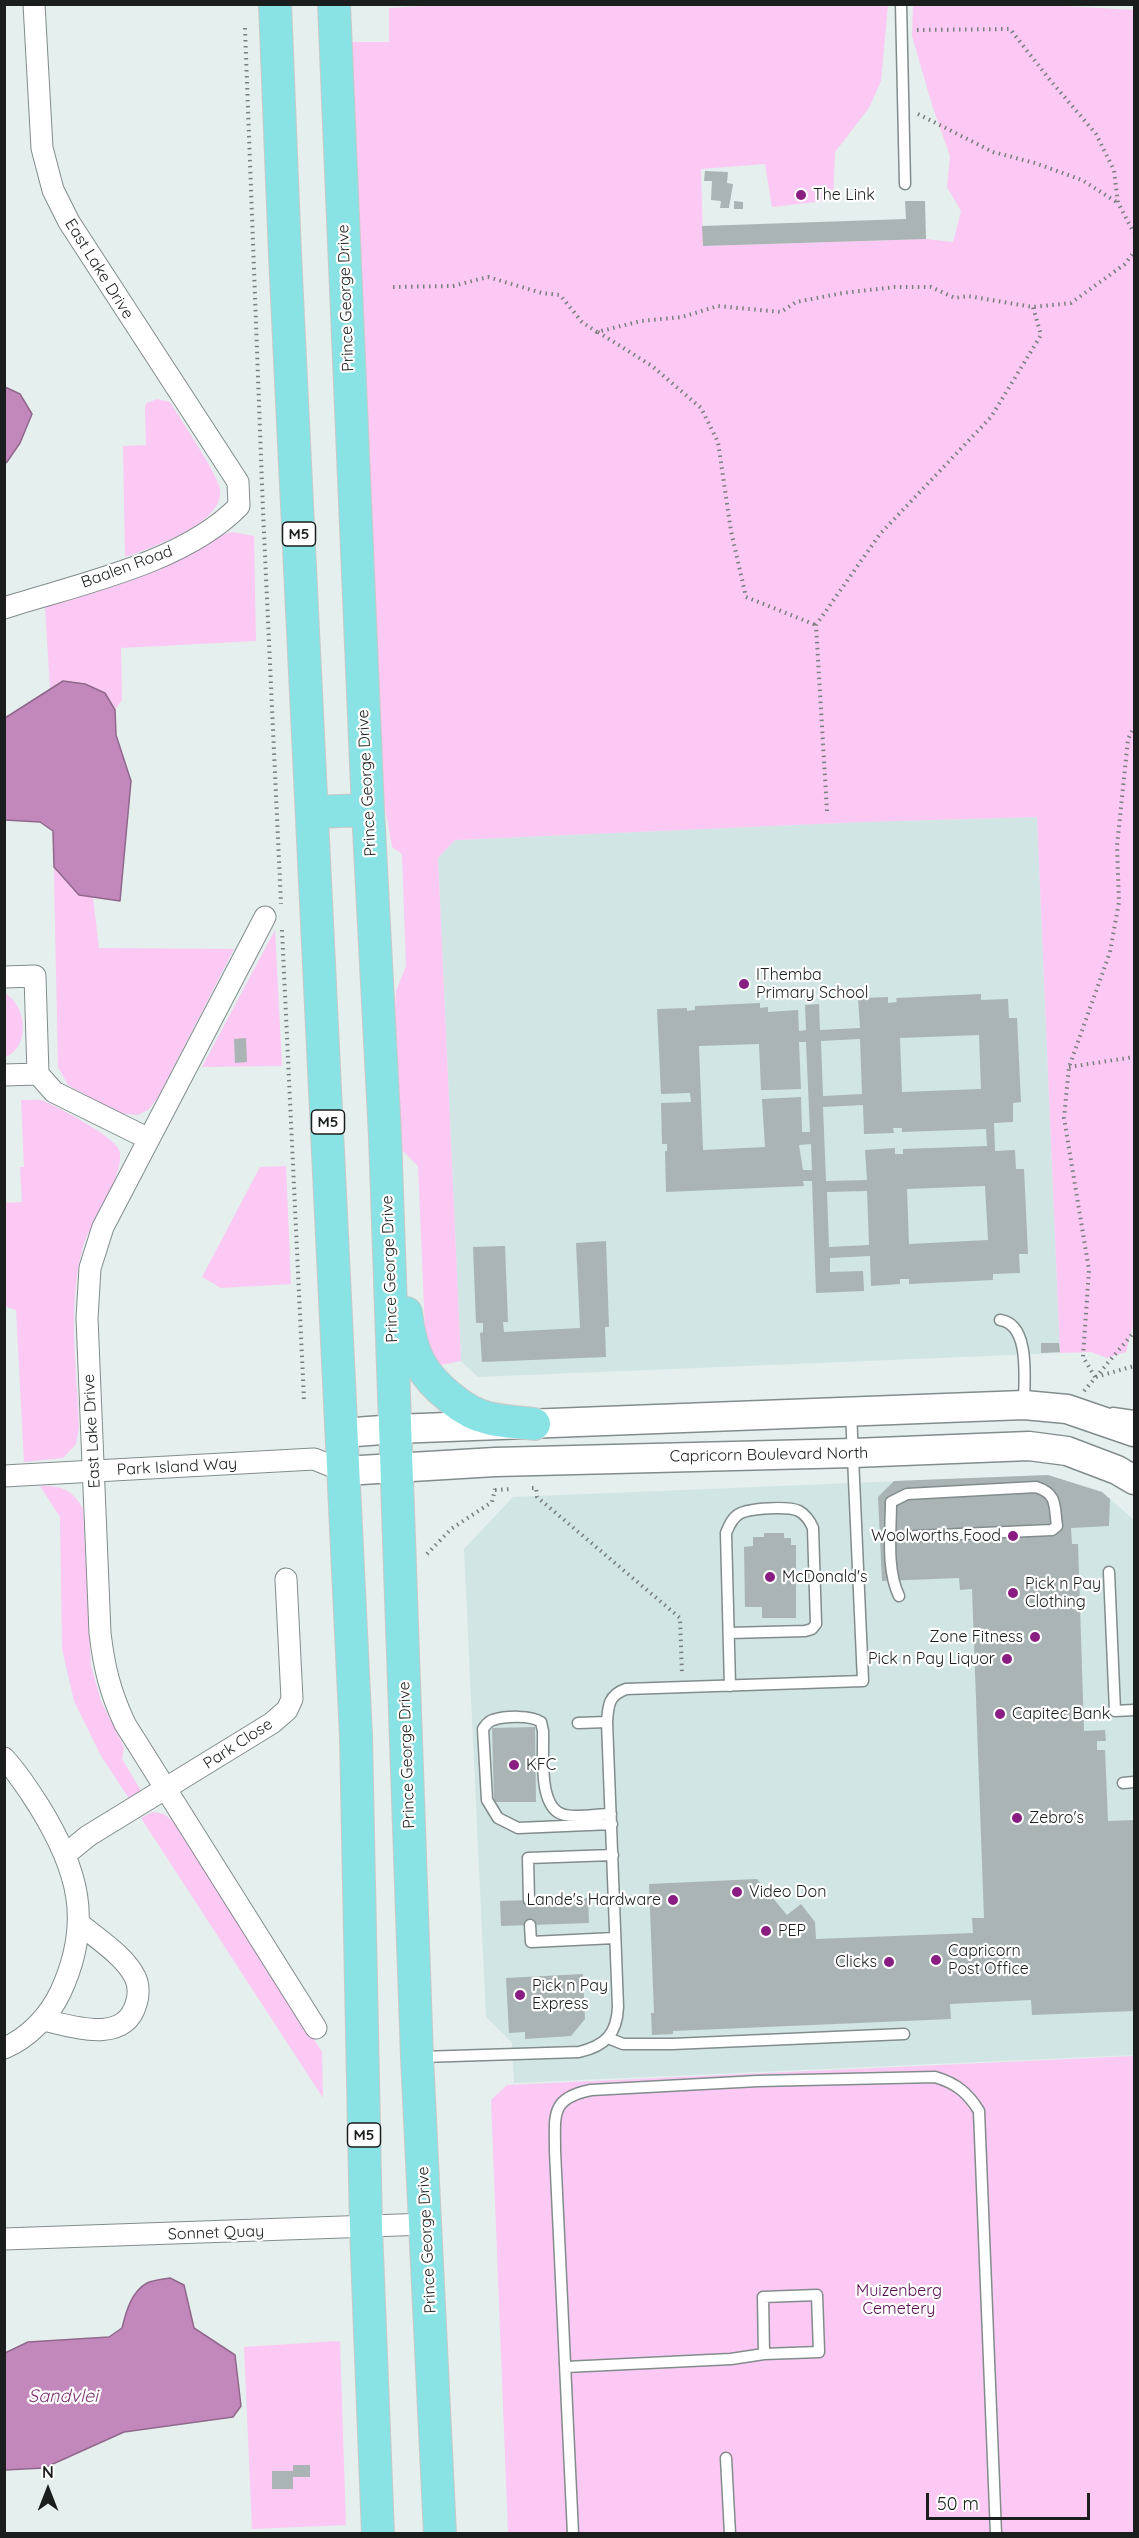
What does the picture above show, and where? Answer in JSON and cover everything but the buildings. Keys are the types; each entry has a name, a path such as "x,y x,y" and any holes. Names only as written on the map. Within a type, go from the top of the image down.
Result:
{"main road":[{"name":"M5","path":"275,4 356,1736 366,2228 378,2534"},
{"name":"Prince George Drive","path":"333,4 368,810 385,1136 417,2057 427,2224 440,2534"},
{"path":"313,812 368,810"},
{"path":"385,1136 408,1324 417,1360 433,1384 462,1407 489,1419 534,1424"}],"street":[{"name":"East Lake Drive","path":"34,4 42,148 53,190 75,232 238,482 239,506"},
{"name":"Baalen Road","path":"4,608 149,562 180,548 230,516 239,506"},
{"name":"East Lake Drive","path":"276,919 149,1139 103,1227 90,1268 87,1318 100,1633 111,1695 125,1724 316,2028"},
{"path":"4,977 35,976 38,1074 54,1092 149,1139"},
{"path":"4,1075 38,1074"},
{"path":"314,1459 342,1433 395,1429 1024,1405 1067,1409 1088,1414 1134,1432"},
{"name":"Capricorn Boulevard North","path":"344,1471 495,1462 1046,1447 1067,1450 1117,1470 1134,1480"},
{"name":"Park Island Way","path":"4,1476 314,1459 344,1471"},
{"name":"Park Close","path":"66,1854 88,1836 272,1723 287,1710 292,1699 286,1579"},
{"path":"4,1758 16,1770 66,1854 77,1892 79,1923 68,1976 43,2020 4,2048"},
{"path":"43,2020 92,2030 110,2030 122,2024 135,2009 138,1998 136,1978 118,1956 79,1923"},
{"name":"Sonnet Quay","path":"4,2239 366,2228 427,2224"}],"lane":[{"path":"901,4 905,184"},
{"path":"1000,1320 1012,1323 1019,1332 1023,1354 1024,1405"},
{"path":"417,2057 579,2052 594,2048 608,2038 617,2021 608,1722 610,1701 618,1692 626,1689 863,1681 851,1412"},
{"path":"1088,1414 1120,1413 1134,1416"},
{"path":"899,1596 895,1588 892,1566 891,1513 891,1502 898,1497 907,1494 1036,1487 1050,1493 1053,1497 1057,1526 1052,1530 915,1536"},
{"path":"729,1633 805,1631 812,1629 816,1624 813,1528 809,1519 802,1512 793,1509 750,1509 740,1513 729,1525 726,1533 730,1686"},
{"path":"1109,1572 1115,1711 1134,1710"},
{"path":"530,1718 541,1722 545,1794 551,1806 564,1815 612,1819 526,1828 509,1825 498,1818 487,1800 483,1729 486,1724 499,1719 530,1718"},
{"path":"578,1723 608,1722"},
{"path":"529,1900 528,1858 613,1855"},
{"path":"530,1925 531,1942 615,1938"},
{"path":"608,2038 622,2044 672,2044 904,2034"},
{"path":"573,2534 555,2151 555,2116 558,2107 573,2093 591,2090 758,2081 935,2077 948,2080 970,2096 979,2111 981,2125 985,2298 996,2534"},
{"path":"566,2367 819,2352 817,2295 763,2297 764,2354"},
{"path":"726,2458 729,2534"}],"path":[{"path":"245,28 276,919 303,1400"},
{"path":"901,30 1010,29 1096,134 1114,170 1118,203 1134,233"},
{"path":"903,107 993,152 1035,163 1082,180 1118,203"},
{"path":"597,332 641,321 681,317 718,306 781,312 796,302 843,292 895,287 931,287 955,298 969,296 1033,307 1071,303 1109,276 1134,252"},
{"path":"393,287 453,286 488,277 560,296 582,322 652,366 701,408 718,442 731,531 746,597 816,625"},
{"path":"827,811 816,625 880,534 991,417 1041,335 1033,307"},
{"path":"1095,1377 1083,1357 1089,1269 1064,1118 1070,1067 1110,952 1119,902 1117,846 1128,739 1134,727"},
{"path":"1070,1067 1134,1057"},
{"path":"1095,1377 1134,1332"},
{"path":"1095,1377 1134,1366"},
{"path":"424,1559 451,1529 492,1502 495,1482"},
{"path":"526,1488 536,1488 537,1497 680,1618 683,1688"},
{"path":"495,1490 516,1489"}],"shaded area":[{"name":"IThemba Primary School","path":"1037,817 1060,1353 478,1377 461,1361 438,858 455,840 863,822"},
{"path":"1048,1475 1102,1492 1134,1520 1134,2055 514,2083 512,2043 486,2017 464,1549 513,1497"}],"green space":[{"path":"460,4 888,5 881,81 869,108 835,152 833,200 772,207 765,164 701,169 703,246 926,239 953,242 961,211 947,187 950,156 912,36 913,5 1031,4 1134,10 1134,1322 1126,1352 1107,1358 1091,1352 1060,1353 1037,817 863,822 455,840 438,858 461,1361 440,1365 431,1349 425,1330 418,1166 403,1151 395,1131 392,1051 396,991 406,966 402,854 392,847 378,767 347,42 389,42 389,8"},
{"path":"157,399 170,402 206,460 218,482 220,490 218,502 210,514 183,533 125,557 123,446 146,445 145,407 147,403"},
{"path":"232,532 254,536 256,641 121,648 122,700 115,710 116,735 131,781 120,901 93,897 99,948 234,949 157,1099 148,1110 138,1115 117,1113 68,1085 58,1067 53,831 40,822 5,820 5,718 50,689 45,607 107,589 153,572 216,538"},
{"path":"275,930 282,1066 202,1067"},
{"path":"4,993 18,1006 23,1026 19,1045 5,1057"},
{"path":"21,1100 44,1101 85,1123 115,1144 119,1150 120,1159 113,1184 83,1247 78,1269 74,1314 79,1428 76,1444 63,1458 24,1462 16,1310 4,1306 5,1203 22,1202 20,1167 24,1167"},
{"path":"286,1166 291,1284 221,1288 202,1277 260,1167"},
{"path":"40,1486 54,1486 66,1490 75,1497 83,1509 91,1666 101,1701 124,1747 122,1759 140,1789 140,1792 130,1800 101,1756 74,1701 62,1649 60,1517"},
{"path":"153,1812 164,1814 174,1822 322,2052 323,2098 141,1818"},
{"name":"Muizenberg Cemetery","path":"1134,2056 1134,2533 508,2533 491,2100 507,2085"},
{"path":"340,2342 346,2525 252,2529 244,2347"}],"water":[{"path":"5,387 20,394 32,414 20,443 5,463"},
{"path":"63,681 85,684 105,693 115,710 116,735 131,781 120,901 79,895 54,867 53,831 40,822 5,820 5,718"},
{"name":"Sandvlei","path":"170,2278 184,2285 194,2328 235,2355 241,2406 233,2417 124,2432 44,2468 5,2470 5,2353 28,2342 109,2337 122,2328 130,2303 141,2287 152,2281"}],"place":[{"name":"The Link","path":"801,195"},
{"name":"IThemba Primary School","path":"744,984"},
{"name":"Woolworths Food","path":"1013,1536"},
{"name":"McDonald's","path":"770,1577"},
{"name":"Pick n Pay Clothing","path":"1013,1593"},
{"name":"Zone Fitness","path":"1035,1637"},
{"name":"Pick n Pay Liquor","path":"1007,1659"},
{"name":"Capitec Bank","path":"1000,1714"},
{"name":"KFC","path":"514,1765"},
{"name":"Zebro's","path":"1017,1818"},
{"name":"Video Don","path":"737,1892"},
{"name":"Lande's Hardware","path":"673,1900"},
{"name":"PEP","path":"766,1931"},
{"name":"Capricorn Post Office","path":"936,1960"},
{"name":"Clicks","path":"889,1962"},
{"name":"Pick n Pay Express","path":"520,1995"}]}
